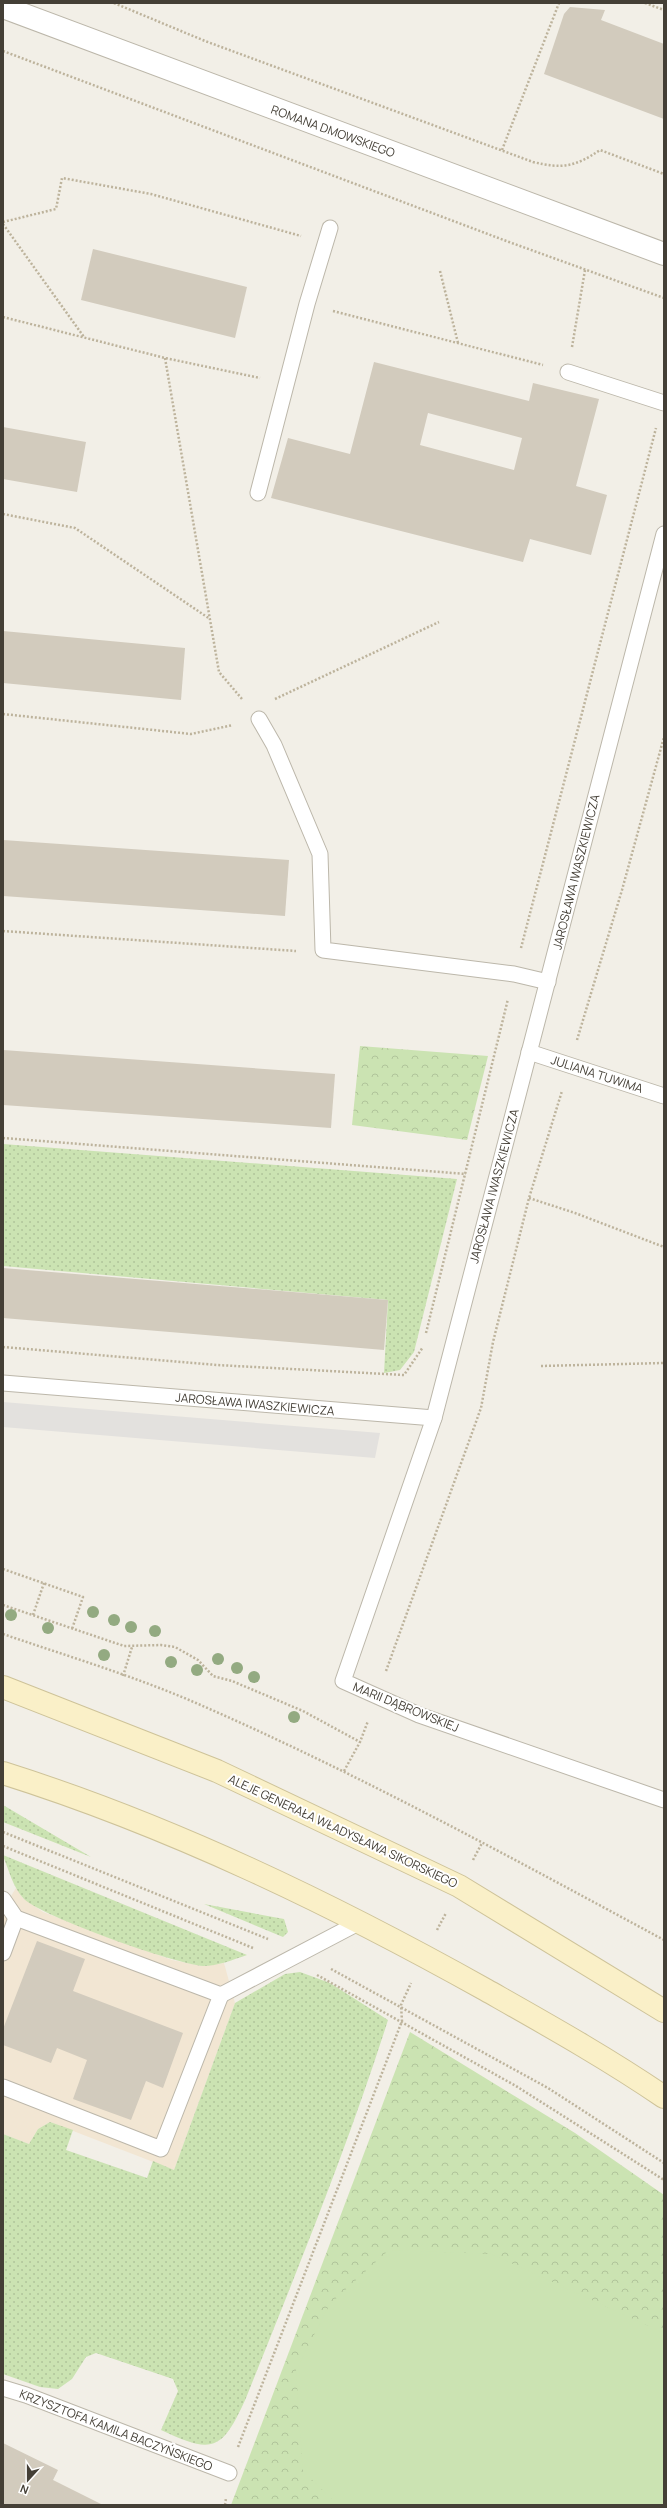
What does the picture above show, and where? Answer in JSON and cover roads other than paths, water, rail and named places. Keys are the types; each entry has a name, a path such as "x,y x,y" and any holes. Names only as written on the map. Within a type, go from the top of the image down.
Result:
{"main road":[{"name":"ALEJE GENERAŁA WŁADYSŁAWA SIKORSKIEGO","path":"3,1687 217,1771 459,1886 664,2012"},
{"path":"3,1773 44,1786 202,1848 360,1922 423,1955 544,2024 664,2097"}],"street":[{"name":"ROMANA DMOWSKIEGO","path":"3,7 664,254"}],"lane":[{"path":"258,493 307,304 330,228"},
{"path":"568,372 663,403"},
{"name":"JAROSŁAWA IWASZKIEWICZA","path":"3,1383 434,1418 664,534"},
{"path":"259,719 274,746 320,854 323,950 514,974 548,982"},
{"name":"JULIANA TUWIMA","path":"529,1052 664,1096"},
{"name":"MARII DĄBROWSKIEJ","path":"434,1418 343,1681 419,1715 664,1800"},
{"path":"3,1899 16,1918 221,1995"},
{"path":"3,1953 16,1918"},
{"path":"3,2087 161,2149 221,1995 360,1922"},
{"name":"KRZYSZTOFA KAMILA BACZYŃSKIEGO","path":"3,2388 26,2395 229,2473"}]}
